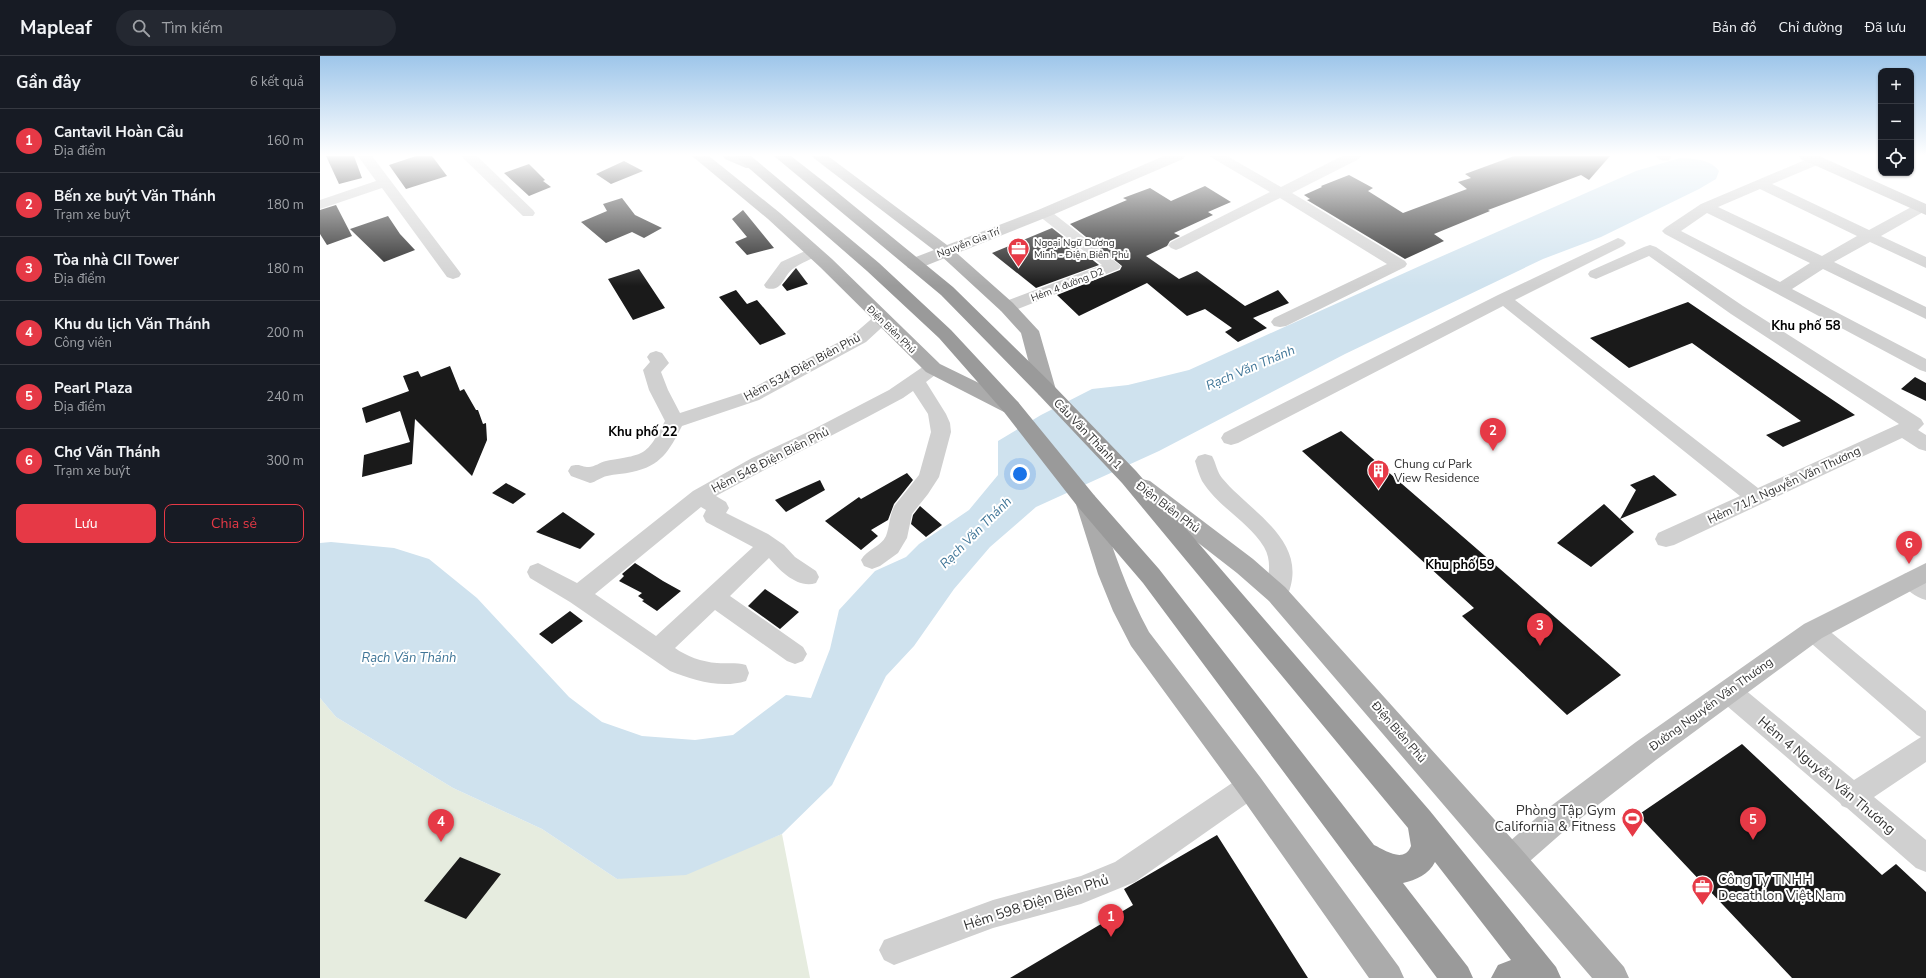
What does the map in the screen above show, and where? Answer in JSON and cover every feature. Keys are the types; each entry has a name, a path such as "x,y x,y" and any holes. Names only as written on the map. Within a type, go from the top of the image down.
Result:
{"highway":[{"path":"792,199 879,272 946,334 1011,407 1086,501 1151,576 1366,856 1457,978"},
{"path":"837,199 947,292 1046,390"},
{"name":"Cầu Văn Thánh 1","path":"1046,390 1130,478"},
{"name":"Điện Biên Phủ","path":"1130,478 1420,821 1545,978"},
{"path":"1366,856 1387,869 1400,870 1411,866 1422,858 1426,847 1420,821"},
{"path":"1507,978 1509,976 1522,975 1528,978"}],"main road":[{"name":"Điện Biên Phủ","path":"753,199 814,252 933,368 1011,407"},
{"path":"876,199 945,251 1007,307 1030,331 1046,390"},
{"name":"Điện Biên Phủ","path":"1130,478 1245,566 1277,594 1511,859 1613,978"},
{"path":"1086,501 1113,582 1125,611 1140,639 1250,786 1388,978"}],"street":[{"path":"320,205 337,199"},
{"path":"398,199 453,274"},
{"path":"513,199 528,213"},
{"name":"Nguyễn Gia Trí","path":"914,264 1077,199"},
{"path":"1176,245 1266,199"},
{"path":"1280,322 1398,264 1292,199"},
{"path":"1725,199 1706,207 1670,231 1926,366"},
{"path":"1792,199 1926,263"},
{"path":"1901,199 1923,209"},
{"path":"1706,207 1822,262 1926,314"},
{"path":"1781,289 1822,262 1923,209"},
{"name":"Hẻm 4 đường D2","path":"1007,307 1113,266 1044,213"},
{"path":"1231,438 1504,299 1618,243"},
{"path":"1596,274 1650,250 1737,310 1915,425 1926,444"},
{"path":"772,285 787,265 814,252"},
{"path":"1504,299 1756,498"},
{"name":"Hẻm 534 Điện Biên Phủ","path":"675,421 752,396 860,338 882,319"},
{"path":"578,471 590,476 602,468 637,464 655,455 675,421 662,402 654,377 652,370 660,363 656,357"},
{"name":"Hẻm 548 Điện Biên Phủ","path":"578,595 700,496 759,463 817,436 896,394 933,368"},
{"path":"872,560 890,547 896,538 902,511 921,489 928,477 941,432 937,414 916,380"},
{"name":"Hẻm 71/1 Nguyễn Văn Thương","path":"1666,539 1915,425"},
{"path":"1205,461 1210,477 1215,484 1264,530 1278,551 1281,567 1280,583 1277,594"},
{"path":"700,496 719,508 713,516 768,546 787,563 808,577"},
{"path":"657,650 768,546"},
{"path":"538,572 578,595 678,664 718,674 737,673"},
{"name":"Đường Nguyễn Văn Thương","path":"1511,859 1553,822 1640,755 1813,631 1921,581"},
{"path":"714,597 795,654"},
{"path":"1813,631 1926,727"},
{"name":"Hẻm 4 Nguyễn Văn Thương","path":"1729,692 1926,858"},
{"path":"1852,797 1926,746"},
{"name":"Hẻm 598 Điện Biên Phủ","path":"894,950 993,914 1081,890 1125,872 1250,786"}],"shaded area":[{"path":"320,698 336,717 453,788 542,829 617,879 739,851 782,834 810,978 320,978"}],"water":[{"name":"Rạch Văn Thánh","path":"1572,199 1679,199 1601,237 1543,259 1345,354 1159,451 1036,507 990,547 954,589 914,646 886,676 832,785 782,834 686,875 617,879 542,829 453,788 336,717 320,698 320,543 331,542 394,548 429,559 477,598 569,697 602,722 642,736 695,740 733,735 786,695 811,698 830,649 839,610 875,571 906,557 919,544 969,510 998,475 998,441 1041,415 1092,389 1128,385 1189,370"}],"building":[{"path":"623,199 635,215 662,228 644,238 632,232 606,243 581,222 607,211 603,204"},
{"path":"1125,199 1168,199 1171,201 1175,199 1226,199 1231,202 1208,212 1213,215 1174,233 1180,236 1170,241 1167,246 1146,256 1179,279 1197,271 1245,306 1278,290 1289,303 1253,318 1267,328 1238,342 1225,332 1232,328 1205,309 1187,316 1147,283 1079,316 1057,295 1120,270 1122,266 1070,224 1127,200"},
{"path":"1381,199 1403,213 1440,199 1517,199 1434,234 1444,241 1405,259 1307,200"},
{"path":"336,205 352,236 327,245 320,234 320,210"},
{"path":"743,210 774,248 747,255 735,242 747,237 732,219"},
{"path":"388,216 400,234 415,250 384,262 350,229"},
{"path":"1052,228 1099,265 1036,288 992,253"},
{"path":"796,268 808,284 787,291 782,285"},
{"path":"639,269 665,308 633,320 608,279"},
{"path":"736,290 747,304 757,300 786,334 760,345 719,297"},
{"path":"1688,302 1855,415 1783,447 1766,435 1801,421 1692,343 1629,368 1590,338"},
{"path":"450,366 460,391 464,389 476,410 478,410 483,424 486,423 487,440 472,476 415,419 412,464 362,477 364,455 410,442 400,411 366,423 362,408 409,391 403,376 418,371 421,377"},
{"path":"1915,377 1926,383 1926,401 1901,389"},
{"path":"1341,431 1621,675 1567,715 1462,616 1474,608 1302,451"},
{"path":"907,473 913,480 894,504 888,520 871,530 878,536 861,550 825,521 859,497 861,499"},
{"path":"1654,475 1677,495 1620,519 1636,490 1630,485"},
{"path":"820,480 825,490 786,512 775,500"},
{"path":"506,483 526,494 513,504 492,493"},
{"path":"1604,504 1634,532 1591,567 1557,543"},
{"path":"920,506 942,525 926,537 911,524 913,515"},
{"path":"563,512 595,534 580,549 536,532"},
{"path":"635,563 681,591 657,611 642,601 644,600 638,596 642,593 619,581 624,576 622,574"},
{"path":"765,589 799,612 780,629 748,606"},
{"path":"570,611 583,621 552,644 539,634"},
{"path":"1742,744 1882,875 1896,864 1926,892 1926,978 1792,978 1638,815"},
{"path":"1217,835 1308,978 1010,978 1133,905 1124,889"},
{"path":"460,857 501,874 466,919 424,901"}],"place":[{"name":"Ngoại Ngữ Dương Minh - Điện Biên Phủ","path":"1019,268"},
{"name":"Bến xe buýt Văn Thánh","path":"1493,451"},
{"name":"Chung cư Park View Residence","path":"1378,490"},
{"name":"Chợ Văn Thánh","path":"1909,564"},
{"name":"Tòa nhà CII Tower","path":"1540,646"},
{"name":"Phòng Tập Gym California & Fitness","path":"1632,838"},
{"name":"Pearl Plaza","path":"1753,840"},
{"name":"Khu du lịch Văn Thánh","path":"441,842"},
{"name":"Công Ty TNHH Decathlon Việt Nam","path":"1703,906"},
{"name":"Cantavil Hoàn Cầu","path":"1111,937"}],"district":[{"name":"Khu phố 58","path":"1806,325"},
{"name":"Khu phố 22","path":"643,431"},
{"name":"Khu phố 59","path":"1460,564"}]}
